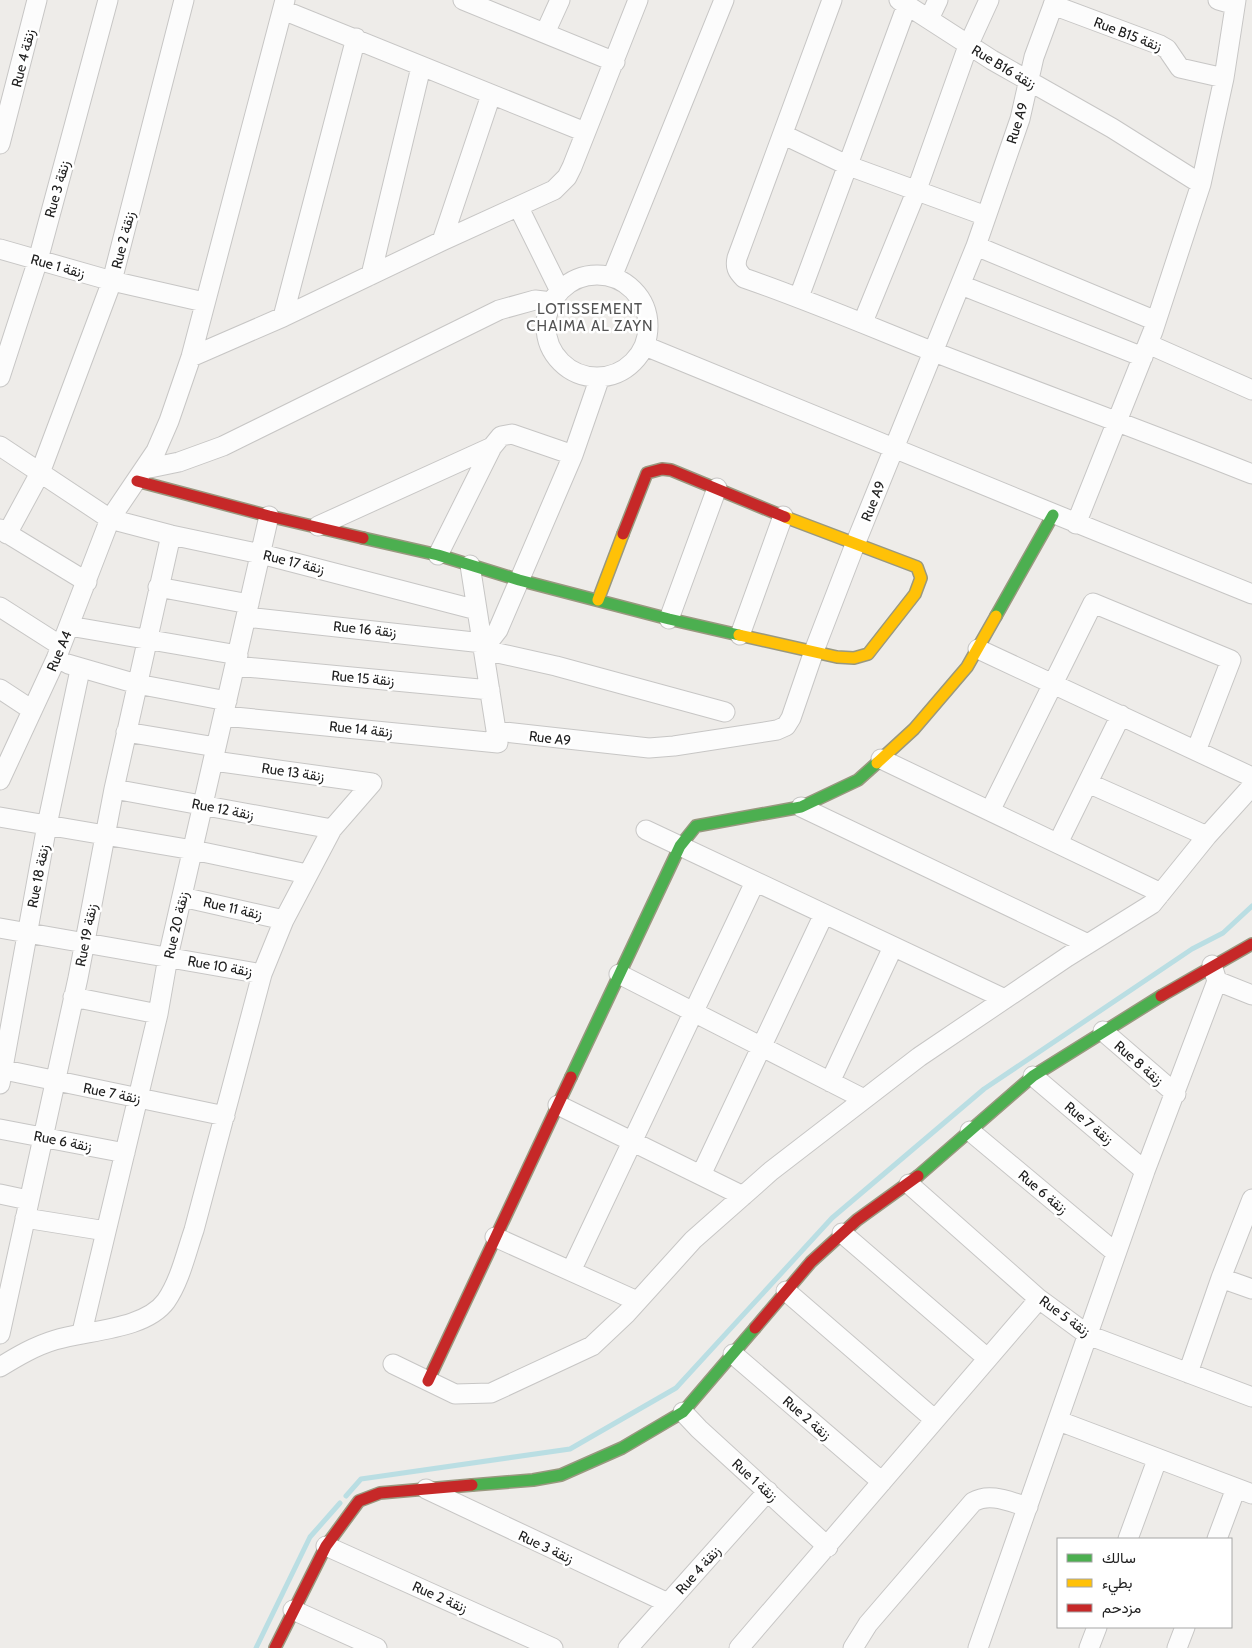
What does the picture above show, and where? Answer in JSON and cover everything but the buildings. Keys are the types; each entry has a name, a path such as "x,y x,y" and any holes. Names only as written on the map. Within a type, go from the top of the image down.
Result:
{"street":[{"name":"Rue 4 زنقة","path":"0,144 37,0"},
{"name":"Rue 3 زنقة","path":"0,377 38,260 108,0"},
{"name":"Rue 2 زنقة","path":"4,532 40,473 112,281 184,0"},
{"path":"462,0 482,4 615,62"},
{"path":"545,33 560,0"},
{"path":"191,357 283,318 442,241 520,208 554,190 567,177 615,62 638,0"},
{"path":"612,277 724,0"},
{"path":"832,0 736,264 737,269 744,278 799,297 934,352 1117,420 1252,474"},
{"path":"928,19 938,0"},
{"path":"863,322 916,192 968,46 989,0"},
{"path":"1076,524 1145,351 1201,184 1224,78 1230,2"},
{"path":"799,297 849,166 903,3"},
{"name":"Rue B16 زنقة","path":"903,3 968,46 1112,128 1201,184"},
{"name":"Rue B15 زنقة","path":"1054,3 1160,45 1167,49 1180,68 1224,78"},
{"name":"Rue A9","path":"497,737 649,748 674,746 777,730 786,726 792,718 814,651 856,542 976,246 1020,119 1034,57 1054,3"},
{"path":"284,5 421,68 585,132"},
{"name":"Rue A4","path":"1,774 58,652 87,582 110,519 141,475 169,422 191,357 284,5"},
{"path":"283,318 356,38"},
{"path":"371,275 421,68"},
{"path":"442,241 491,95"},
{"path":"784,135 849,166 986,216"},
{"path":"520,208 556,297"},
{"path":"976,246 1156,321"},
{"name":"Rue 1 زنقة","path":"0,249 112,281 204,302"},
{"path":"598,275 612,277 628,284 640,297 647,312 649,329 645,346 627,368 614,374 600,377 585,375 571,370 559,360 551,347 547,332 547,317 556,297 571,282 584,277 598,275"},
{"path":"961,285 1252,390"},
{"path":"141,475 223,446 499,310 535,300 556,297"},
{"path":"645,346 1053,515 1252,594"},
{"path":"484,646 498,630 573,455 600,377"},
{"path":"438,555 492,447 501,436 512,434 573,455"},
{"name":"Rue 17 زنقة","path":"0,446 110,519 171,535 261,554 476,610"},
{"path":"318,526 492,447"},
{"path":"141,475 269,516 438,555 519,580 669,619 846,658 861,658 868,654 915,594 921,578 917,567 856,542 783,516 672,470 662,469 647,473 598,600"},
{"path":"669,619 717,488"},
{"path":"428,1381 680,846 696,826 801,807 858,780 914,729 967,667 1053,515"},
{"name":"Rue 20 زنقة","path":"82,1332 158,1014 168,957 269,516"},
{"path":"740,635 783,516"},
{"path":"4,532 87,582"},
{"name":"Rue 19 زنقة","path":"0,1334 74,997 126,732 171,535"},
{"path":"470,565 497,737"},
{"name":"Rue 16 زنقة","path":"158,587 248,610 484,646 724,712"},
{"path":"990,811 1093,603 1230,660 1196,750"},
{"name":"Rue 14 زنقة","path":"0,607 80,670 225,708 497,737"},
{"name":"Rue 15 زنقة","path":"69,626 147,640 236,661 490,690"},
{"path":"978,649 1252,777"},
{"name":"Rue 18 زنقة","path":"1,1074 8,990 27,933 47,824 80,670"},
{"path":"0,689 32,710"},
{"path":"1058,843 1121,715"},
{"name":"Rue 13 زنقة","path":"126,732 215,754 372,782 332,829"},
{"path":"881,759 1162,893"},
{"path":"1088,783 1208,836"},
{"path":"393,1364 455,1394 491,1393 592,1346 638,1301 693,1240 743,1196 864,1099 919,1057 1004,999 1152,904 1252,786"},
{"name":"Rue 12 زنقة","path":"114,789 332,829"},
{"path":"801,807 1088,944"},
{"path":"0,817 193,850 307,874"},
{"path":"0,1367 26,1351 82,1332 126,1326 147,1316 165,1302 194,1230 262,974 284,920 332,829"},
{"path":"646,830 1004,999"},
{"path":"571,1271 755,882"},
{"name":"Rue 11 زنقة","path":"182,897 284,920"},
{"path":"701,1175 824,914"},
{"name":"Rue 10 زنقة","path":"0,928 85,941 262,974"},
{"path":"275,1648 326,1546 359,1501 380,1493 533,1480 561,1475 622,1448 683,1412 786,1291 842,1233 909,1184 1033,1076 1103,1031 1214,973 1252,944"},
{"path":"830,1082 893,947"},
{"path":"1214,973 1252,995"},
{"path":"978,1648 1059,1421 1116,1253 1176,1094 1214,973"},
{"path":"619,974 864,1099"},
{"path":"74,997 158,1014"},
{"name":"Rue 8 زنقة","path":"1103,1031 1176,1094"},
{"name":"Rue 7 زنقة","path":"1,1074 55,1082 225,1116"},
{"name":"Rue 7 زنقة","path":"1033,1076 1146,1171"},
{"path":"558,1105 743,1196"},
{"name":"Rue 6 زنقة","path":"0,1129 125,1153"},
{"name":"Rue 6 زنقة","path":"970,1131 1116,1253"},
{"name":"Rue 5 زنقة","path":"909,1184 1039,1299 1088,1335 1252,1397"},
{"path":"0,1194 28,1200"},
{"path":"1188,1373 1220,1278 1252,1199"},
{"path":"24,1218 106,1231"},
{"path":"842,1233 987,1358"},
{"path":"495,1237 638,1301"},
{"path":"1220,1278 1252,1289"},
{"path":"786,1291 934,1419"},
{"path":"739,1648 828,1547 934,1419 1039,1299"},
{"name":"Rue 2 زنقة","path":"733,1354 882,1482"},
{"name":"Rue 1 زنقة","path":"683,1412 698,1429 828,1547"},
{"path":"1059,1421 1157,1460 1244,1491 1218,1538"},
{"path":"1128,1538 1157,1460"},
{"name":"Rue 3 زنقة","path":"424,1489 668,1603"},
{"name":"Rue 4 زنقة","path":"628,1648 768,1491"},
{"path":"853,1648 868,1624 973,1502 980,1498 992,1498 1028,1507"},
{"name":"Rue 2 زنقة","path":"326,1546 520,1641 553,1648"},
{"path":"293,1610 377,1648"},
{"path":"1089,1648 1096,1628"},
{"path":"1177,1648 1185,1628"}],"waterway":[{"path":"346,1496 361,1479 570,1449 676,1388 832,1218 984,1089 1192,949 1223,933 1252,906"},
{"path":"256,1648 310,1537 340,1503"}],"traffic: fast":[{"path":"996,616 1053,515"},
{"path":"363,538 438,555 519,580 739,635"},
{"path":"571,1077 680,846 696,826 801,807 858,780 877,763"},
{"path":"918,1176 1033,1076 1161,996"},
{"path":"472,1485 533,1480 561,1475 622,1448 683,1412 755,1328"}],"traffic: slow":[{"path":"739,635 837,657 854,658 868,654 915,594 921,578 917,567 785,517"},
{"path":"598,600 623,534"},
{"path":"877,763 914,729 967,667 996,616"}],"traffic: jam":[{"path":"623,534 647,473 662,469 671,470 785,517"},
{"path":"137,481 269,516 363,538"},
{"path":"1161,996 1252,944"},
{"path":"428,1381 571,1077"},
{"path":"755,1328 811,1262 857,1220 918,1176"},
{"path":"275,1648 326,1546 359,1501 380,1493 472,1485"}],"district":[{"name":"LOTISSEMENT CHAIMA AL ZAYN","path":"590,318"}]}
